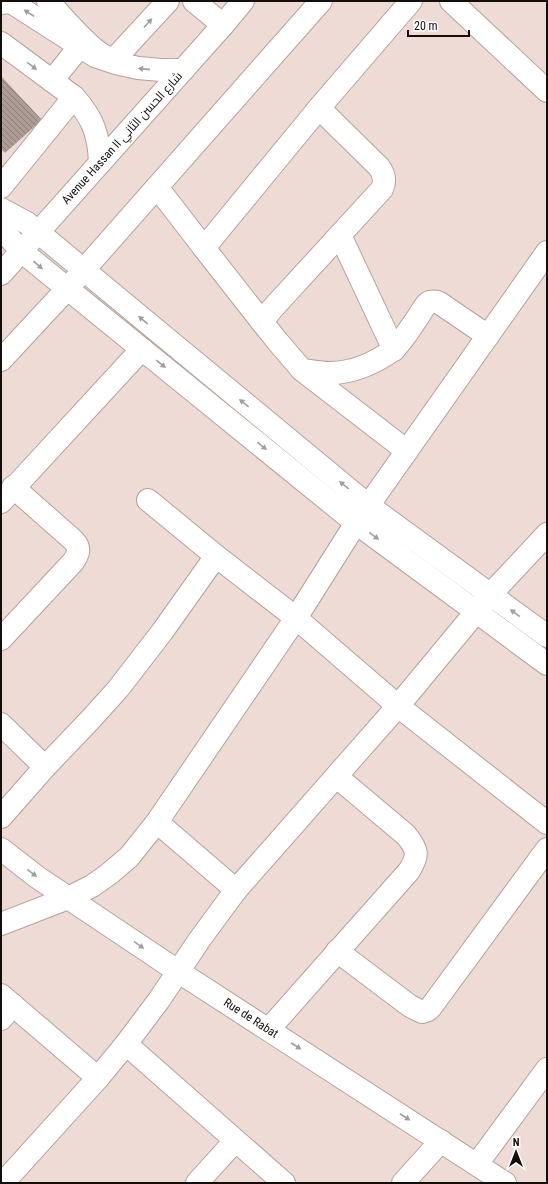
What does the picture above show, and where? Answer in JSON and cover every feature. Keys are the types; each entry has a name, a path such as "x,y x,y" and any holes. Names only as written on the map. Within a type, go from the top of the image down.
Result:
{"street":[{"path":"48,1 85,40 97,51 109,58 115,57 120,53 168,1"},
{"path":"194,1 223,25"},
{"name":"Avenue Hassan II شارع الحسن الثاني","path":"1,274 243,1"},
{"path":"1,360 67,289 321,1"},
{"path":"204,248 319,108 411,1"},
{"path":"451,1 547,91"},
{"path":"1,3 9,2 14,4 95,56 138,68 183,70"},
{"path":"1,43 74,97 84,108 94,127 100,148 100,163"},
{"path":"52,81 80,46"},
{"path":"1,187 74,97"},
{"path":"262,322 385,184 383,172 379,167 319,108"},
{"path":"157,187 262,322 302,370 407,451"},
{"path":"1,209 38,233 369,506 547,636"},
{"path":"1,228 21,251 356,523 547,664"},
{"path":"340,235 394,350"},
{"path":"1,924 68,898 92,886 129,857 157,822 296,618 356,523 547,253"},
{"path":"302,370 328,373 355,370 372,362 394,350 425,306 429,302 433,301 438,302 488,336"},
{"path":"1,639 73,562 79,552 79,547 73,540 7,494 142,349"},
{"path":"148,500 216,556 296,618 398,706 547,823"},
{"path":"4,1183 98,1078 126,1044 152,1011 236,890 337,777 490,595 547,534"},
{"path":"1,817 122,684 162,632 216,556"},
{"path":"1,724 45,767"},
{"path":"269,1029 409,871 417,854 414,845 406,835 337,777"},
{"path":"157,822 236,890"},
{"name":"Rue de Rabat","path":"1,849 37,877 178,972 269,1029 505,1183"},
{"path":"337,951 410,1006 422,1012 428,1010 547,849"},
{"path":"5,1007 98,1078"},
{"path":"126,1044 284,1183"},
{"path":"477,1164 547,1069"},
{"path":"197,1183 236,1141"},
{"path":"402,1183 441,1141"}],"building":[{"path":"1,76 42,120 5,153 1,149"}]}
